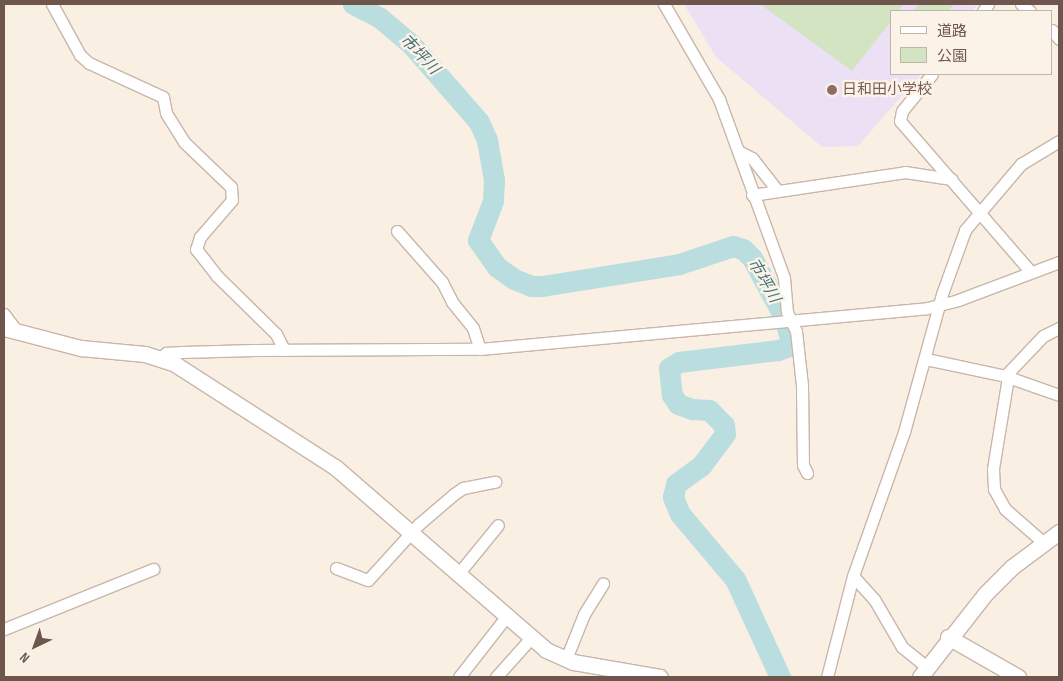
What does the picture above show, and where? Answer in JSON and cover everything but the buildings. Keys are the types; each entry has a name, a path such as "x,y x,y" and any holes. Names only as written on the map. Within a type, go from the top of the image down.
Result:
{"street":[{"path":"52,4 80,55 89,63 163,97 166,113 184,142 231,187 232,200 200,237 196,249 217,276 276,334 284,350"},
{"path":"664,4 718,99 740,152 752,195 784,278 787,312 792,320 802,382 803,465 807,473"},
{"path":"931,75 902,111 900,121 980,210 1031,272"},
{"path":"827,677 853,576 869,536 965,230 980,210 1021,164 1059,141"},
{"path":"740,152 752,158 777,190"},
{"path":"752,195 905,172 951,178"},
{"path":"396,232 442,282 452,302 473,328 480,348"},
{"path":"160,358 166,353 182,352 480,348 940,305 1059,262"},
{"path":"4,314 10,329 82,348 160,358 328,462 411,532 530,639 566,659 660,677"},
{"path":"1044,543 1005,509 994,489 993,470 1006,377 1044,336 1059,328"},
{"path":"926,359 1006,377 1059,395"},
{"path":"336,568 368,580 411,532 460,490 495,482"},
{"path":"458,574 498,525"},
{"path":"853,576 874,599 902,647 923,672 948,637 985,594 1059,532"},
{"path":"4,629 153,569"},
{"path":"566,659 584,614 603,583"},
{"path":"459,677 506,617"},
{"path":"948,637 1018,677"},
{"path":"496,677 530,639"}],"shaded area":[{"name":"日和田小学校","path":"684,4 978,4 973,10 890,10 890,75 920,75 858,146 822,147 716,57"}],"green space":[{"path":"760,4 904,4 899,10 890,10 890,23 852,71"},
{"path":"919,4 954,4 950,10 914,10"}],"waterway":[{"name":"市坪川","path":"353,4 380,18 411,44 479,122 487,140 494,180 493,201 478,240 497,267 514,279 531,286 542,286 679,264 733,246 743,249 752,258 784,317 792,345 778,350 679,362 669,368 672,395 678,404 692,409 709,410 724,425 725,434 702,465 676,484 673,497 680,514 735,579 780,677"}],"place":[{"name":"日和田小学校","path":"832,90"}]}
